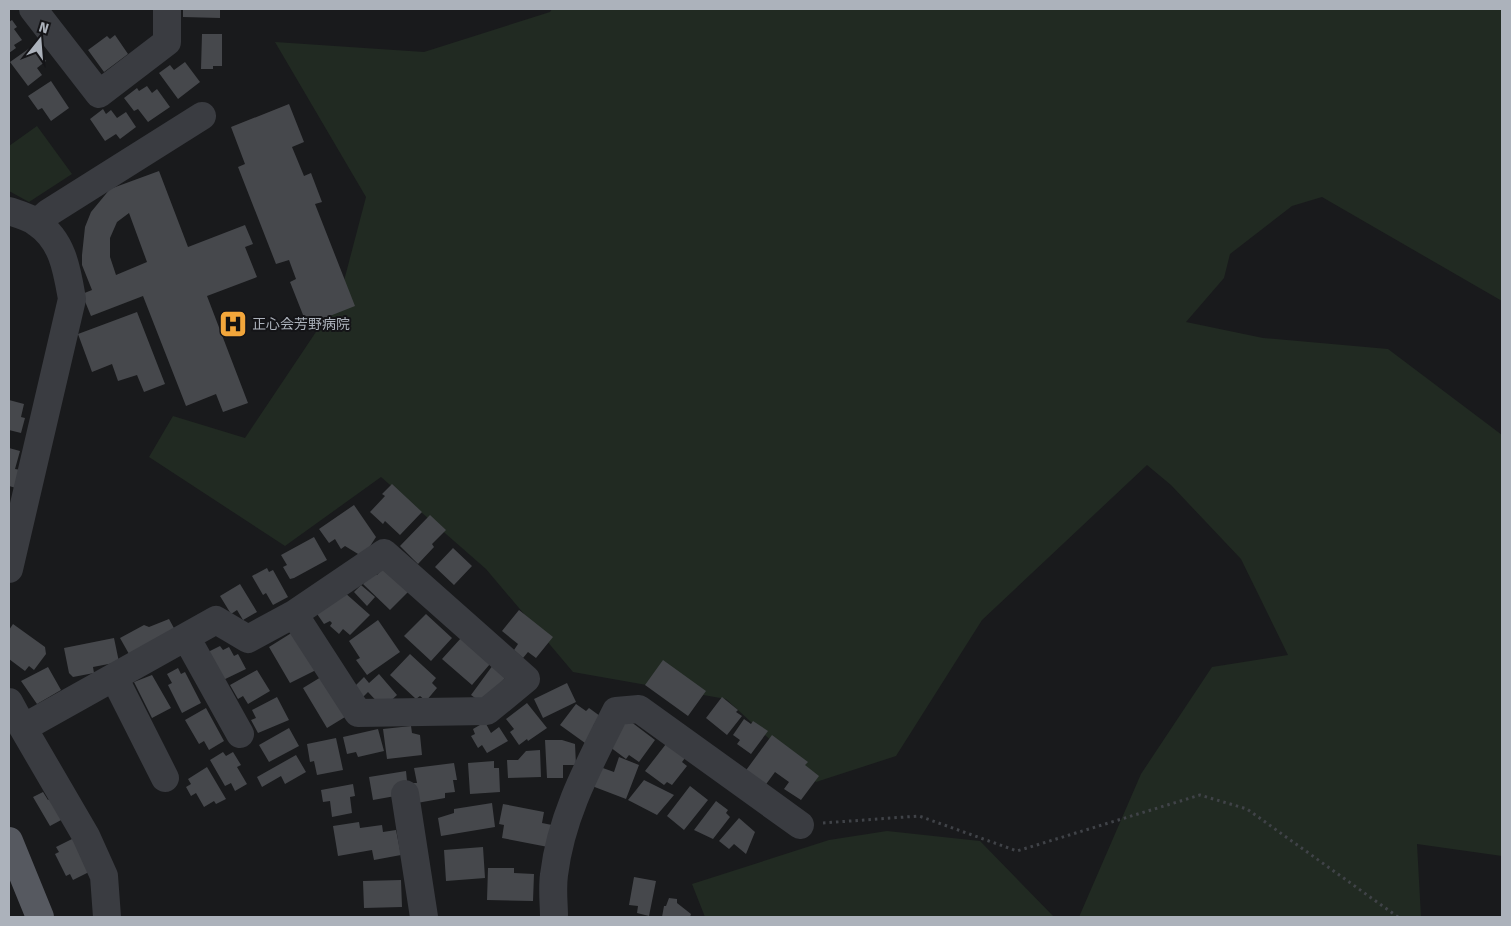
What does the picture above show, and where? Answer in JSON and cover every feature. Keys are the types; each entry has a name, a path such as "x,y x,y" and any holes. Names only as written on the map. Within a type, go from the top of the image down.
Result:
{"main road":[{"path":"9,841 40,917"}],"street":[{"path":"33,9 99,94 167,42 167,9"},
{"path":"37,223 118,167 202,116"},
{"path":"9,210 37,223 65,259 72,299 9,568"},
{"path":"23,728 216,620 248,639 294,614 384,553 526,678 487,711 358,713 294,614"},
{"path":"186,637 240,734"},
{"path":"114,677 165,778"},
{"path":"9,702 86,836 104,876 107,917"},
{"path":"554,917 554,876 562,834 578,788 616,711 639,709 800,825"},
{"path":"404,794 424,917"}],"path":[{"path":"800,825 919,816 1017,851 1200,795 1247,809 1398,917"}],"shaded area":[{"path":"552,9 1502,9 1502,301 1322,197 1292,206 1230,254 1224,278 1186,322 1263,338 1388,349 1502,435 1502,856 1417,844 1421,917 1079,917 1141,774 1212,667 1288,655 1241,559 1171,485 1147,465 982,620 896,756 816,782 726,699 573,672 486,569 381,477 285,546 149,457 173,416 245,438 340,296 366,197 275,42 424,52 550,12"},
{"path":"37,126 72,174 29,202 9,191 9,146"},
{"path":"887,831 980,841 1054,917 705,917 692,884 829,840"}],"building":[{"path":"183,9 220,9 220,18 183,17"},
{"path":"12,20 17,27 14,29 22,40 14,45 16,48 9,53 9,22"},
{"path":"202,34 222,34 222,66 213,66 213,69 201,69"},
{"path":"115,35 128,54 104,72 88,50 107,36 110,39"},
{"path":"34,45 46,61 37,68 42,75 28,86 10,62"},
{"path":"185,62 200,82 178,99 159,73 170,65 174,70"},
{"path":"51,81 69,108 51,121 42,108 38,110 28,96"},
{"path":"147,86 152,93 157,89 170,107 148,122 138,109 134,111 124,98 137,88 139,91"},
{"path":"289,104 304,142 292,147 304,176 311,173 322,202 315,204 355,306 307,325 290,282 296,279 289,260 276,264 238,167 245,164 231,127"},
{"path":"103,109 106,114 111,110 117,118 126,112 136,127 120,139 116,134 105,141 90,119"},
{"path":"159,171 188,247 245,225 253,244 245,247 257,277 207,296 248,403 223,412 216,394 186,406 143,296 91,316 82,294 92,290 82,265 85,227 91,212 110,189","holes":["129,213 147,262 116,275 110,257 110,238 117,222"]},
{"path":"137,312 165,384 144,392 137,375 118,381 112,364 92,372 78,334"},
{"path":"9,400 24,404 21,417 25,418 21,433 9,430"},
{"path":"9,448 20,451 15,469 21,470 16,488 9,486"},
{"path":"392,484 422,512 400,535 385,521 383,524 370,512 385,496 382,494"},
{"path":"354,505 376,537 363,557 345,546 341,549 335,539 329,543 319,529"},
{"path":"430,515 446,530 432,544 434,547 418,564 400,546"},
{"path":"314,537 327,560 290,579 283,567 287,565 281,555"},
{"path":"453,548 472,566 454,585 435,567"},
{"path":"267,568 269,572 273,570 288,597 273,605 266,593 263,595 252,576"},
{"path":"383,568 408,592 390,610 363,584 374,573 377,575"},
{"path":"240,584 257,612 243,620 237,610 231,614 220,596"},
{"path":"361,585 375,597 367,606 354,592"},
{"path":"344,592 370,615 350,635 343,629 339,634 330,626 332,623 330,621 324,624 315,611"},
{"path":"519,610 553,637 536,658 528,652 523,658 514,650 518,644 502,631"},
{"path":"426,614 452,638 431,661 404,636"},
{"path":"169,619 175,630 129,654 120,638 144,625 149,627"},
{"path":"378,620 400,652 367,675 356,660 360,658 349,641"},
{"path":"13,624 45,647 46,654 34,670 29,666 25,671 9,659 9,630"},
{"path":"293,632 316,670 290,683 269,647"},
{"path":"114,638 119,662 93,667 94,673 73,677 69,673 64,648"},
{"path":"461,638 490,664 472,685 442,659"},
{"path":"220,646 223,650 229,647 234,656 238,654 246,669 219,682 204,654"},
{"path":"410,654 436,678 432,683 437,688 426,701 420,696 416,699 390,675"},
{"path":"663,660 706,691 688,716 645,685"},
{"path":"493,665 507,675 488,701 482,703 471,695"},
{"path":"48,667 61,690 37,704 21,681"},
{"path":"178,668 181,674 185,672 201,703 182,713 168,685 172,683 167,674"},
{"path":"257,670 270,691 248,704 243,696 238,699 230,685"},
{"path":"379,674 397,695 383,708 368,692 360,700 351,690 364,677 369,683"},
{"path":"152,675 171,708 152,718 134,682"},
{"path":"321,677 345,717 327,728 303,688"},
{"path":"567,683 576,702 543,718 534,699"},
{"path":"277,697 289,720 258,733 251,720 256,718 252,710"},
{"path":"722,697 738,710 736,712 742,716 727,735 706,718"},
{"path":"527,703 547,728 519,745 510,732 514,729 506,719"},
{"path":"576,704 586,711 589,708 600,716 593,726 596,728 585,743 560,725"},
{"path":"206,708 224,741 209,750 204,741 199,744 185,720"},
{"path":"626,718 655,740 639,762 629,755 626,759 610,747"},
{"path":"744,719 751,724 753,721 768,731 751,754 737,744 740,740 733,735"},
{"path":"485,722 491,733 499,727 508,741 487,753 482,745 478,748 471,736 475,734 473,729"},
{"path":"411,726 412,733 420,735 422,755 387,759 383,729"},
{"path":"289,728 299,746 269,762 259,745"},
{"path":"378,729 384,751 358,757 356,752 347,754 343,737"},
{"path":"772,735 808,762 805,765 819,776 801,800 784,789 789,782 775,772 764,787 744,773"},
{"path":"336,738 343,770 317,775 314,761 310,762 307,744"},
{"path":"545,740 562,740 575,744 576,765 563,765 563,778 547,778"},
{"path":"666,744 685,758 682,762 687,766 672,785 667,782 664,785 645,771"},
{"path":"540,750 541,777 508,778 507,760 518,760 526,751"},
{"path":"223,752 226,756 233,752 241,765 237,767 247,784 235,791 231,783 225,786 210,760"},
{"path":"296,755 306,772 285,784 281,776 262,787 257,777"},
{"path":"619,757 639,765 626,799 592,786 600,767 614,772"},
{"path":"494,761 494,768 499,768 500,792 470,794 468,763"},
{"path":"454,763 457,780 453,780 455,792 445,793 445,798 417,803 413,783 417,783 414,768"},
{"path":"207,767 226,799 216,804 214,801 204,807 196,793 191,796 186,787 191,784 188,779"},
{"path":"406,771 407,781 401,795 373,800 369,777"},
{"path":"644,780 674,795 657,815 628,800"},
{"path":"353,784 355,796 350,797 352,813 332,817 330,801 323,802 321,790"},
{"path":"690,786 708,800 684,830 667,816"},
{"path":"43,792 48,800 52,798 63,819 50,826 33,797"},
{"path":"716,801 728,810 726,813 730,817 713,839 694,830"},
{"path":"492,803 495,827 441,836 438,818 454,813 454,809"},
{"path":"503,804 544,812 542,823 552,825 548,847 502,838 504,825 499,824"},
{"path":"739,818 755,832 746,854 734,844 729,849 719,841"},
{"path":"359,822 360,828 382,825 383,832 396,830 401,855 374,860 372,850 338,856 333,826"},
{"path":"74,838 91,871 73,880 70,874 66,876 55,854 59,852 56,847"},
{"path":"483,847 485,878 446,881 444,850"},
{"path":"488,868 514,868 514,873 534,874 533,901 487,900"},
{"path":"634,877 656,881 649,916 637,913 638,906 629,905"},
{"path":"401,880 402,907 364,908 363,881"},
{"path":"669,898 677,899 677,903 691,914 690,917 662,917 664,906 666,906"}],"place":[{"name":"正心会芳野病院","path":"233,324"}]}
